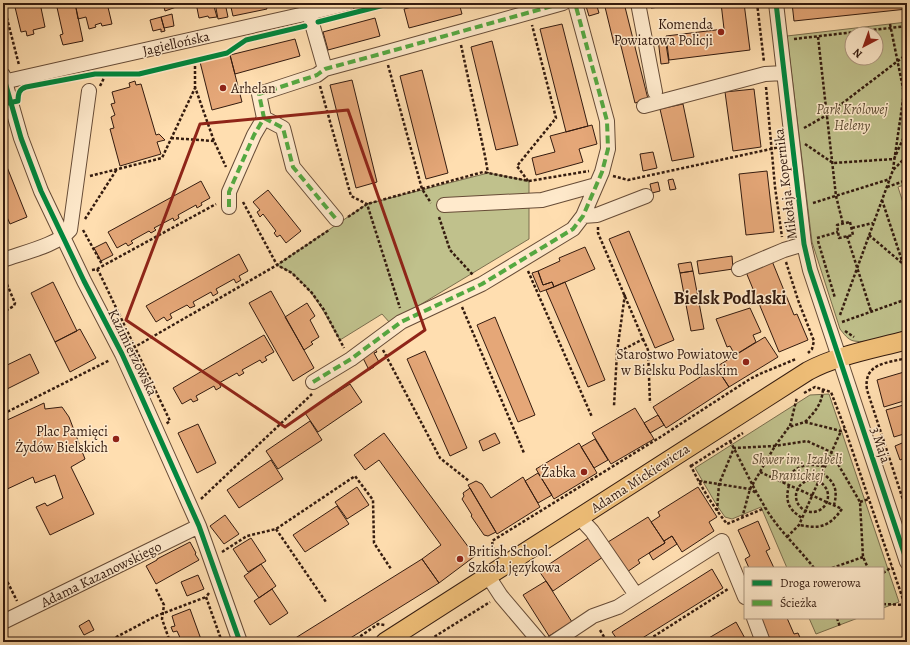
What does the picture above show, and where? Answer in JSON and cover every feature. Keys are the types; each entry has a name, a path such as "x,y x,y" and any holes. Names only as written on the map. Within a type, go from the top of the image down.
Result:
{"main road":[{"name":"Adama Mickiewicza","path":"387,634 488,576 820,364 840,357 907,340"}],"street":[{"name":"Jagiellońska","path":"4,80 349,3"},
{"path":"225,204 254,135 264,118 259,94 321,72 384,53 563,3"},
{"path":"575,3 608,121 608,149 602,172 596,185 590,215"},
{"path":"638,3 655,92"},
{"name":"Mikołaja Kopernika","path":"776,3 784,73 799,145 804,244 810,270 840,357"},
{"path":"309,13 321,72"},
{"path":"644,106 765,74 784,73"},
{"name":"Kazimierzowska","path":"4,80 21,138 41,191 84,281 122,354 199,526 240,642"},
{"path":"3,260 49,244 63,237 68,233 72,226 94,90"},
{"path":"264,118 283,128 293,167 337,222"},
{"path":"439,209 542,200 596,185"},
{"path":"314,386 401,322 482,284 573,229 590,215 646,196"},
{"path":"739,269 784,250 804,244"},
{"name":"3 Maja","path":"840,357 907,562"},
{"path":"579,517 592,531 636,595"},
{"name":"Adama Kazanowskiego","path":"3,622 199,526"},
{"path":"554,642 593,616 618,607 722,541 744,594"},
{"path":"488,576 501,596 540,642"},
{"path":"754,619 764,642"}],"path":[{"path":"3,3 19,66 23,65"},
{"path":"757,3 784,250 798,300 814,341 812,349 804,355"},
{"path":"529,12 556,118 516,166 529,181"},
{"path":"840,315 893,170 904,93 890,24"},
{"path":"795,47 794,39 907,26"},
{"path":"458,33 486,156 488,173"},
{"path":"818,37 836,196 843,224"},
{"path":"384,53 422,189 439,209 450,250 482,284"},
{"path":"803,121 804,128 827,114 907,54"},
{"path":"321,72 351,196 367,204 402,316 401,322"},
{"path":"94,90 106,74"},
{"path":"85,177 162,158 195,87"},
{"path":"894,159 907,130"},
{"path":"799,145 804,136"},
{"path":"171,138 214,141"},
{"path":"3,414 136,346 276,265 337,222 367,204 483,172 529,181 584,171 602,172 628,180 772,148 799,145 833,163 894,159"},
{"path":"799,145 806,152"},
{"path":"893,170 907,156"},
{"path":"103,266 81,225 117,169"},
{"path":"813,203 890,179"},
{"path":"887,187 907,180"},
{"path":"812,196 814,210"},
{"path":"882,200 907,276"},
{"path":"87,268 92,270 97,269 225,204"},
{"path":"590,215 625,293 648,350 650,403"},
{"path":"850,222 852,228 853,235 839,238 836,225 850,222"},
{"path":"852,228 874,223"},
{"path":"79,234 80,227"},
{"path":"816,231 836,301"},
{"path":"817,238 838,232"},
{"path":"869,234 903,263"},
{"path":"847,236 871,311"},
{"path":"522,260 592,417"},
{"path":"276,265 292,273 312,293 324,310 350,359"},
{"path":"97,269 136,346 170,421 164,425 166,430"},
{"path":"3,275 15,303 14,306 3,312"},
{"path":"614,406 616,353 625,293"},
{"path":"457,295 524,452"},
{"path":"842,322 907,299"},
{"path":"838,308 846,332 858,338"},
{"path":"377,339 440,458 469,481"},
{"path":"616,353 643,339"},
{"path":"492,557 495,554 492,541 668,432 750,379 801,357"},
{"path":"907,358 874,367 868,373 866,382 867,390 907,512"},
{"path":"198,502 314,386"},
{"path":"791,402 815,387 830,392 845,429 907,611"},
{"path":"790,427 805,422 815,413 822,398 823,389"},
{"path":"742,518 750,489 775,446 790,427 797,397"},
{"path":"805,422 841,431"},
{"path":"787,537 799,525 841,431 845,429"},
{"path":"691,466 744,432"},
{"path":"730,441 765,508 787,537 803,553 813,567"},
{"path":"734,448 775,446 807,441 831,452 860,502 863,557 868,567"},
{"path":"717,511 719,484 734,448"},
{"path":"686,464 691,466 717,511 728,524 765,508"},
{"path":"783,483 790,473 801,466 813,464 824,467"},
{"path":"760,472 842,509 835,519 824,526 812,528 799,525"},
{"path":"822,473 830,478 835,486 836,496 834,505"},
{"path":"218,554 247,536 276,529 355,476 373,500 374,543 391,569"},
{"path":"806,480 818,480 824,484 828,490 829,496 824,508 812,512 805,511 797,502 797,489 806,480"},
{"path":"699,481 750,489 758,494"},
{"path":"789,485 787,495 788,504 794,513 802,518"},
{"path":"860,502 869,499"},
{"path":"276,529 326,602"},
{"path":"835,567 863,557"},
{"path":"884,572 892,567"},
{"path":"3,573 22,612"},
{"path":"646,642 739,582"},
{"path":"156,589 164,605 162,619 170,642"},
{"path":"426,642 501,596"},
{"path":"107,642 163,613 206,597"},
{"path":"884,604 905,605"},
{"path":"837,619 840,628"},
{"path":"352,642 378,624 387,634"},
{"path":"600,630 607,642"}],"highlighted area":[{"path":"348,110 425,330 285,427 126,320 200,124"}],"green space":[{"name":"Park Królowej Heleny","path":"907,22 907,184 898,187 907,215 907,330 880,338 859,342 846,336 840,329 812,242 787,36 844,29 844,66 884,66 884,26 873,26"},
{"path":"488,173 529,181 529,239 390,323 382,314 340,340 314,296 301,281 287,270 277,265 367,204"},
{"name":"Skwer im. Izabeli Branickiej","path":"829,394 899,602 884,608 884,567 787,567 761,507 732,519 725,517 695,468 810,395"},
{"path":"809,619 855,619 816,634"}],"building":[{"path":"14,3 40,3 45,27 33,30 34,34 27,36 26,31 21,32"},
{"path":"56,3 75,3 83,41 63,45 60,35 63,34"},
{"path":"75,3 107,3 112,24 102,26 101,23 95,25 96,27 89,29 86,17 78,19"},
{"path":"163,3 178,3 179,6 165,11"},
{"path":"196,3 213,3 217,17 209,18 208,16 199,18"},
{"path":"215,3 225,3 228,17 218,19"},
{"path":"230,3 265,3 267,9 233,16"},
{"path":"428,3 459,3 462,14 409,28 404,9"},
{"path":"585,3 596,3 599,13 589,16"},
{"path":"624,3 648,99 635,103 620,42 614,44 605,7"},
{"name":"Komenda Powiatowa Policji","path":"650,3 696,3 651,8"},
{"name":"Komenda Powiatowa Policji","path":"721,3 744,3 750,50 669,60 666,36 724,29"},
{"path":"792,3 907,3 907,9 794,21"},
{"path":"172,14 174,26 164,28 161,17"},
{"path":"161,17 165,31 161,32 161,29 153,31 150,20"},
{"path":"375,18 380,36 328,50 323,32"},
{"path":"562,24 588,126 566,132 540,29"},
{"path":"665,38 669,63 661,64 658,39"},
{"path":"295,39 300,56 235,74 230,55"},
{"path":"492,41 518,145 496,150 471,47"},
{"name":"Arhelan","path":"230,55 242,102 212,110 200,62"},
{"path":"422,70 448,173 426,179 400,76"},
{"path":"352,80 377,182 356,188 330,85"},
{"path":"135,81 136,85 141,84 156,135 159,134 165,140 157,142 161,154 120,166 110,129 114,128 111,117 115,115 111,104 115,103 112,92 130,87 129,83"},
{"path":"754,89 761,147 733,151 725,92"},
{"path":"683,104 694,157 672,161 660,109"},
{"path":"592,125 597,144 579,149 583,162 536,175 532,158 555,152 550,136"},
{"path":"653,152 657,168 643,171 640,154"},
{"path":"3,157 27,217 10,224 3,208"},
{"path":"767,171 774,232 746,235 739,174"},
{"path":"673,179 676,189 670,190 668,180"},
{"path":"201,181 210,198 201,203 202,205 197,208 196,205 178,215 179,218 174,221 173,218 154,228 156,230 151,233 149,231 131,241 133,243 128,246 126,243 117,248 108,232"},
{"path":"658,182 660,191 652,193 650,184"},
{"path":"268,190 301,231 286,243 280,235 277,237 274,233 276,231 263,214 260,217 257,212 260,210 253,202"},
{"path":"629,231 674,340 655,348 609,239"},
{"path":"106,242 113,255 101,261 94,248"},
{"path":"585,247 595,269 554,287 552,282 543,285 538,271 560,261 559,258"},
{"path":"239,254 248,271 239,276 241,280 236,283 234,279 216,289 218,293 213,296 211,292 193,302 195,306 190,308 187,305 170,314 172,318 167,321 164,317 156,322 146,306"},
{"path":"732,256 733,269 699,274 697,261"},
{"path":"772,261 794,315 797,314 808,340 779,352 746,272"},
{"path":"691,262 693,271 680,273 678,264"},
{"path":"538,271 543,285 552,282 554,287 540,292 532,273"},
{"path":"693,271 704,329 691,331 680,273"},
{"path":"53,282 77,331 55,342 31,293"},
{"path":"565,282 605,380 588,387 546,290"},
{"path":"271,291 314,368 293,381 249,303"},
{"path":"307,303 315,316 310,320 319,337 311,342 313,344 304,350 285,317"},
{"path":"750,308 761,332 753,335 756,342 735,355 730,346 727,347 716,319"},
{"path":"495,317 535,415 518,422 477,325"},
{"path":"80,329 96,358 70,372 55,342"},
{"path":"264,335 274,352 265,357 267,360 262,363 260,360 242,370 244,373 239,376 237,373 219,383 221,387 216,390 214,386 196,396 198,400 193,402 191,399 182,404 173,388"},
{"name":"Starostwo Powiatowe w Bielsku Podlaskim","path":"765,337 778,357 729,387 716,367"},
{"path":"375,349 377,352 374,353 379,362 373,365 374,367 369,370 363,358"},
{"path":"425,351 467,448 450,456 407,359"},
{"path":"30,354 39,373 3,391 3,367"},
{"path":"716,367 729,387 666,428 653,407"},
{"path":"907,372 907,400 884,407 877,380"},
{"path":"350,384 362,402 318,432 305,413"},
{"path":"44,403 45,409 62,407 69,417 85,459 71,467 94,514 50,535 36,507 45,503 47,506 63,498 55,475 35,483 33,477 3,491 3,422"},
{"path":"907,404 907,433 894,437 886,410"},
{"path":"635,408 654,439 611,464 592,433"},
{"path":"658,415 664,425 650,433 644,423"},
{"path":"310,421 322,440 278,469 266,451"},
{"path":"198,424 216,463 197,473 178,433"},
{"path":"384,433 475,556 439,583 422,559 441,545 379,460 365,470 354,455"},
{"path":"495,433 500,443 483,451 479,441"},
{"path":"595,439 608,460 594,468 581,447"},
{"path":"907,441 907,457 900,460 895,446"},
{"path":"579,443 597,473 554,499 536,469"},
{"path":"271,460 283,479 239,508 227,490"},
{"path":"538,473 552,495 538,503 525,481"},
{"path":"523,477 540,507 497,534 468,485 476,481 482,484 491,498"},
{"path":"357,487 369,505 347,519 335,502"},
{"path":"698,487 717,517 709,522 714,531 682,552 672,536 664,541 651,522 660,516 658,512"},
{"path":"470,488 496,532 488,536 484,535 462,499 464,496 463,493"},
{"path":"337,506 349,524 305,552 293,535"},
{"path":"225,515 239,534 224,544 210,526"},
{"path":"648,517 665,543 638,560 640,563 627,572 608,542"},
{"path":"758,521 770,549 766,551 774,567 749,567 745,559 750,556 738,530"},
{"path":"672,536 677,544 653,560 649,553 665,543 664,541"},
{"path":"590,537 603,557 553,591 539,571"},
{"path":"251,538 266,561 248,572 233,549"},
{"path":"190,542 199,560 156,584 146,566"},
{"path":"422,559 439,583 344,642 289,642"},
{"path":"261,564 276,586 259,598 244,576"},
{"path":"712,569 723,588 636,642 619,642 612,632"},
{"path":"198,575 204,589 187,596 181,582"},
{"path":"546,581 572,622 549,636 523,595"},
{"path":"272,589 288,613 270,625 254,601"},
{"path":"190,609 202,642 182,642 177,631 173,632 171,627 175,626 172,616"},
{"path":"761,619 787,619 794,634 798,633 802,642 771,642"},
{"path":"89,620 94,630 84,635 79,626"},
{"path":"736,622 747,642 702,642"}],"marked path":[{"path":"229,207 229,192 254,135 264,118 259,94 317,75 325,69 563,3"},
{"path":"313,382 351,359 401,322 482,284 573,229 583,216 602,172 608,149 607,121 575,3"},
{"path":"264,118 283,128 293,167 336,219"}],"cycle path":[{"path":"318,22 392,3"},
{"path":"776,3 804,244 810,270 907,562"},
{"path":"3,104 18,101 19,92 26,87 95,74 139,74 227,53 246,40 305,26"},
{"path":"3,75 21,138 41,191 84,281 122,354 199,526 240,642"}],"place":[{"name":"Komenda Powiatowa Policji","path":"721,32"},
{"name":"Arhelan","path":"223,88"},
{"name":"Starostwo Powiatowe w Bielsku Podlaskim","path":"746,362"},
{"name":"Plac Pamięci Żydów Bielskich","path":"116,439"},
{"name":"Żabka","path":"584,472"},
{"name":"British School. Szkoła językowa","path":"460,559"}],"district":[{"name":"Bielsk Podlaski","path":"730,298"}]}
